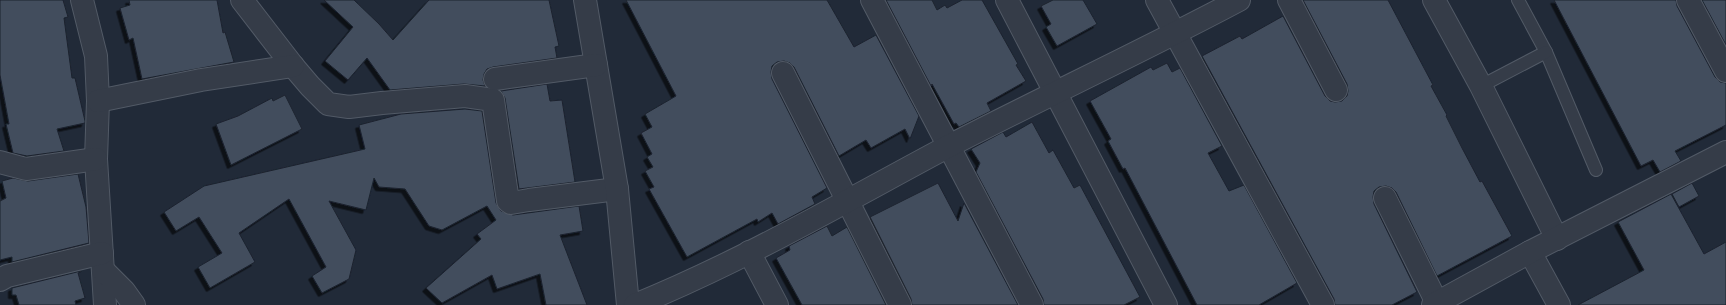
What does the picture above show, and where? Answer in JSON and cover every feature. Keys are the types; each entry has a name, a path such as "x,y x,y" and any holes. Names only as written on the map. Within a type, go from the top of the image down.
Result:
{"street":[{"path":"82,0 96,56 98,101 96,159 105,305"},
{"path":"242,0 293,66 328,104 349,107 465,96 493,100 508,201 511,203 617,189"},
{"path":"585,0 617,189 628,305"},
{"path":"872,0 1032,305"},
{"path":"1007,0 1166,305"},
{"path":"1157,0 1323,305"},
{"path":"635,305 663,294 749,252 949,147 1175,34 1239,0"},
{"path":"1289,0 1336,90"},
{"path":"1434,0 1481,86 1556,239"},
{"path":"1688,0 1726,71"},
{"path":"495,78 596,65"},
{"path":"98,101 201,80 293,66"},
{"path":"783,73 900,305"},
{"path":"1385,198 1435,304 1530,252 1726,152"},
{"path":"0,162 26,169 96,159"},
{"path":"749,252 777,305"},
{"path":"1530,252 1559,305"},
{"path":"0,280 7,276 102,262"},
{"path":"102,262 134,305"}],"lane":[{"path":"1518,0 1546,52 1596,170"},
{"path":"1481,86 1546,52"}],"building":[{"path":"0,0 63,0 68,17 64,18 72,78 75,78 85,121 85,123 57,129 64,151 27,156 13,153 6,124 9,124 0,75"},
{"path":"129,0 217,0 223,33 225,32 234,62 142,79 133,38 129,40 120,8 130,5"},
{"path":"324,0 354,0 393,40 429,0 549,0 559,46 555,47 557,58 487,69 483,80 485,86 464,84 390,90 367,58 348,80 325,61 353,27"},
{"path":"626,0 827,0 854,47 876,35 919,116 910,139 905,129 871,148 866,140 839,156 794,67 790,63 784,61 777,62 772,66 772,79 827,188 812,197 815,204 778,224 772,213 758,222 757,219 687,257 649,189 654,187 645,171 653,167 647,157 652,154 641,133 652,127 645,114 676,96"},
{"path":"886,0 932,0 937,10 945,5 947,8 962,0 982,0 1026,81 987,103 991,111 959,127 956,123 954,124 932,84 931,86"},
{"path":"1053,0 1083,0 1097,24 1057,46 1046,27 1051,24 1041,6"},
{"path":"1303,0 1388,0 1433,85 1431,86 1447,115 1446,116 1462,148 1512,236 1437,276 1396,192 1392,188 1386,186 1379,187 1374,191 1374,204 1417,292 1392,305 1335,305 1334,299 1202,56 1240,36 1242,39 1283,16 1325,96 1330,101 1342,101 1347,96 1347,84"},
{"path":"1554,0 1676,0 1677,6 1715,77 1720,82 1726,83 1726,125 1675,151 1681,161 1660,172 1653,160 1641,166"},
{"path":"1702,0 1726,0 1726,45"},
{"path":"1167,63 1172,72 1180,68 1222,146 1208,153 1229,191 1244,185 1297,283 1259,305 1197,305 1125,168 1123,169 1108,141 1111,139 1090,101 1151,67 1153,70"},
{"path":"547,84 550,101 562,100 575,182 519,189 505,98 501,91"},
{"path":"285,95 302,129 231,165 216,124 238,116 272,98 273,101"},
{"path":"465,109 482,111 496,203 501,211 513,215 579,206 583,231 560,235 587,305 546,305 540,274 497,289 492,275 442,303 426,288 481,239 477,234 496,220 487,206 442,230 429,226 405,189 379,187 374,178 366,210 329,201 356,250 349,279 322,293 312,276 326,267 289,199 239,233 255,262 210,288 198,267 222,253 199,217 176,231 164,212 204,186 365,149 359,125 401,114"},
{"path":"1032,122 1049,153 1053,150 1074,188 1080,185 1140,297 1124,305 1044,305 1043,299 976,172 980,163 971,149 1003,132 1006,137"},
{"path":"78,174 86,207 89,243 12,262 12,257 0,260 0,201 6,198 2,181 13,178 28,181"},
{"path":"938,183 958,221 964,203 1018,305 912,305 911,299 870,217"},
{"path":"1692,183 1699,196 1679,207 1672,194"},
{"path":"1671,194 1704,254 1726,242 1726,305 1578,305 1644,270 1618,222"},
{"path":"827,226 832,236 847,227 886,305 802,305 776,258 790,250 789,246"},
{"path":"81,271 78,273 85,298 75,301 76,305 19,305 16,295 12,295 12,288"}]}
